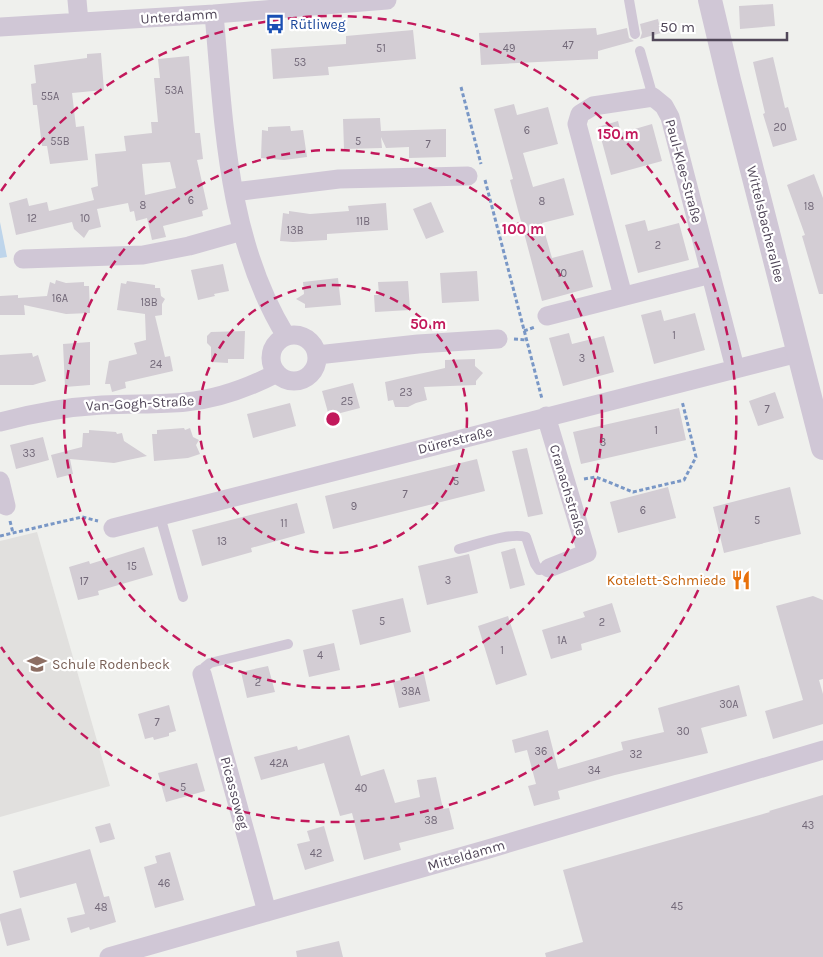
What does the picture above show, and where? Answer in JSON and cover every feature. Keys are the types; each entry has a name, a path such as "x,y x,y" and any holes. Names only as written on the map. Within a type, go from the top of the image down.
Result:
{"street":[{"path":"77,0 79,22"},
{"name":"Unterdamm","path":"0,27 214,14 388,0"},
{"name":"Wittelsbacherallee","path":"710,0 823,448"},
{"path":"214,14 228,162 242,231 270,311 286,336"},
{"path":"623,296 577,124 580,114 593,106 653,97"},
{"name":"Paul-Klee-Straße","path":"653,97 664,106 670,117 735,368"},
{"path":"234,192 338,179 468,176"},
{"path":"23,260 143,255 189,246 242,231"},
{"path":"547,316 710,274"},
{"path":"296,335 306,338 314,345 317,355 317,364 312,373 304,379 294,381 285,379 272,366 273,348 278,341 286,336 296,335"},
{"path":"317,355 418,344 498,339"},
{"name":"Dürerstraße","path":"113,528 798,353"},
{"name":"Van-Gogh-Straße","path":"0,422 59,409 104,405 186,402 224,395 253,385 277,373"},
{"name":"Cranachstraße","path":"546,416 587,553 549,568"},
{"path":"0,481 6,506"},
{"name":"Picassoweg","path":"202,674 267,912"},
{"name":"Mitteldamm","path":"109,957 823,750"}],"lane":[{"path":"629,0 635,34"},
{"path":"640,51 653,97"},
{"path":"160,516 183,598"},
{"path":"459,549 500,539 526,537 535,564 539,570 549,568"},
{"path":"202,674 205,667 210,664 288,644"}],"path":[{"path":"461,87 546,416"},
{"path":"566,484 596,476 633,492 684,480 696,457 678,383"},
{"path":"0,536 82,517 94,519 113,528"}],"shaded area":[{"path":"0,222 7,257 0,258"},
{"name":"Schule Rodenbeck","path":"37,532 110,786 0,817 0,541"}],"building":[{"path":"773,4 775,26 740,29 739,6"},
{"path":"658,19 661,33 640,39 642,33 640,24"},
{"path":"596,28 597,35 627,28 629,38 634,41 598,51 598,59 481,65 479,33"},
{"path":"413,30 416,59 328,67 329,75 273,79 271,49 346,44 346,36"},
{"path":"101,53 104,90 72,93 76,127 84,126 88,160 50,164 47,146 42,146 37,105 33,105 31,84 36,83 34,65 87,58 87,54"},
{"path":"189,56 195,133 200,133 203,159 197,160 208,209 202,211 203,216 163,226 166,237 152,240 147,218 136,221 134,211 130,212 128,203 97,209 101,227 89,230 84,238 74,229 72,222 16,235 9,203 27,198 29,206 47,202 49,211 94,200 91,188 98,186 95,154 126,151 124,136 152,133 151,122 158,122 154,78 160,78 158,59","holes":["170,162 176,188 145,195 142,164"]},
{"path":"773,57 785,108 788,107 797,140 773,147 763,114 765,113 753,62"},
{"path":"514,104 517,115 548,107 558,144 523,153 533,187 564,178 574,215 542,223 552,258 583,250 593,287 542,301 510,180 513,179 494,109"},
{"path":"380,118 381,131 446,129 446,157 409,158 409,147 386,148 381,137 382,148 344,149 343,119"},
{"path":"618,121 621,133 652,124 662,161 611,175 598,127"},
{"path":"290,126 291,131 303,130 307,157 284,160 261,158 262,130 268,131 268,127"},
{"path":"814,174 823,198 823,294 819,294 802,236 805,235 787,185"},
{"path":"431,202 444,232 426,239 413,209"},
{"path":"386,203 388,230 327,234 327,240 280,241 283,213 289,214 289,211 310,214 349,211 348,206"},
{"path":"645,220 648,231 679,223 689,260 638,273 625,225"},
{"path":"223,264 229,291 198,300 191,270"},
{"path":"477,271 479,301 442,303 440,273"},
{"path":"338,278 341,305 305,308 305,304 296,299 304,294 303,282"},
{"path":"56,280 66,283 84,282 84,286 89,286 90,313 66,314 24,305 25,315 0,315 0,296 18,295 18,298 47,296 50,282 55,284"},
{"path":"127,281 155,285 155,288 160,288 161,296 165,299 162,304 162,315 155,316 165,357 170,356 173,371 125,382 126,388 112,392 110,384 105,384 109,361 137,354 134,343 146,340 145,314 117,310 121,283 126,284"},
{"path":"408,281 410,310 375,312 374,295 379,295 378,282"},
{"path":"661,310 664,321 695,313 705,350 654,364 641,315"},
{"path":"245,331 244,359 228,359 228,363 211,362 211,347 207,343 207,336 211,332"},
{"path":"569,333 572,344 604,336 614,372 563,386 549,338"},
{"path":"90,342 90,385 65,387 63,344"},
{"path":"32,353 33,357 38,355 46,381 33,385 0,385 0,355"},
{"path":"475,359 475,366 483,373 476,381 476,385 424,387 427,400 408,407 395,407 393,400 388,401 385,382 445,368 445,360"},
{"path":"353,383 360,408 329,416 322,391"},
{"path":"775,392 784,418 758,426 749,401"},
{"path":"290,403 296,426 253,438 247,414"},
{"path":"679,408 686,440 581,464 573,432"},
{"path":"184,428 185,430 190,428 193,437 199,440 196,445 200,454 188,458 154,461 152,434 157,434 157,430"},
{"path":"89,430 122,433 124,441 147,456 114,463 70,459 73,474 57,478 51,455 82,447 83,433 89,433"},
{"path":"43,437 49,460 16,469 10,445"},
{"path":"527,448 543,514 528,517 512,451"},
{"path":"477,459 485,491 333,529 325,496"},
{"path":"668,487 676,518 618,533 610,502"},
{"path":"790,487 801,534 724,553 713,507"},
{"path":"297,503 305,533 251,548 252,552 202,566 192,530"},
{"path":"144,547 153,575 98,591 99,595 78,600 69,567 89,561 90,564"},
{"path":"515,548 525,585 510,589 501,552"},
{"path":"469,554 478,593 427,605 418,566"},
{"path":"813,596 823,600 823,679 819,680 823,694 823,724 773,739 765,711 803,700 776,606"},
{"path":"403,598 411,632 360,645 352,610"},
{"path":"612,603 621,632 581,644 582,650 551,659 542,630 585,617 583,612"},
{"path":"508,616 527,675 496,685 478,626"},
{"path":"334,643 340,670 309,677 303,650"},
{"path":"268,666 275,692 247,698 241,672"},
{"path":"424,674 430,701 399,708 393,682"},
{"path":"739,685 747,716 701,728 708,753 615,775 558,791 560,799 534,806 528,786 536,784 527,750 515,753 512,740 548,730 558,769 623,750 621,742 664,732 658,708"},
{"path":"169,705 176,731 169,733 169,736 154,740 153,737 145,739 138,714"},
{"path":"349,735 361,776 384,769 395,803 420,797 417,780 436,777 443,809 449,808 454,829 399,843 401,850 364,860 352,813 340,816 324,763 261,780 254,757 297,746 298,750"},
{"path":"197,763 205,791 166,802 158,773"},
{"path":"823,795 823,957 546,957 545,953 583,942 563,870 770,812"},
{"path":"110,823 115,839 100,843 95,827"},
{"path":"324,826 334,861 305,870 297,844 310,841 307,831"},
{"path":"90,849 104,897 109,896 116,922 90,930 89,927 71,933 67,918 85,914 76,883 20,898 13,871"},
{"path":"170,852 184,900 155,908 144,867 157,863 155,856"},
{"path":"21,908 30,940 7,946 0,914"},
{"path":"339,941 343,957 297,957 296,951"}],"place":[{"name":"Rütliweg","path":"275,24"},
{"name":"Kotelett-Schmiede","path":"741,580"},
{"name":"Schule Rodenbeck","path":"37,664"}]}
